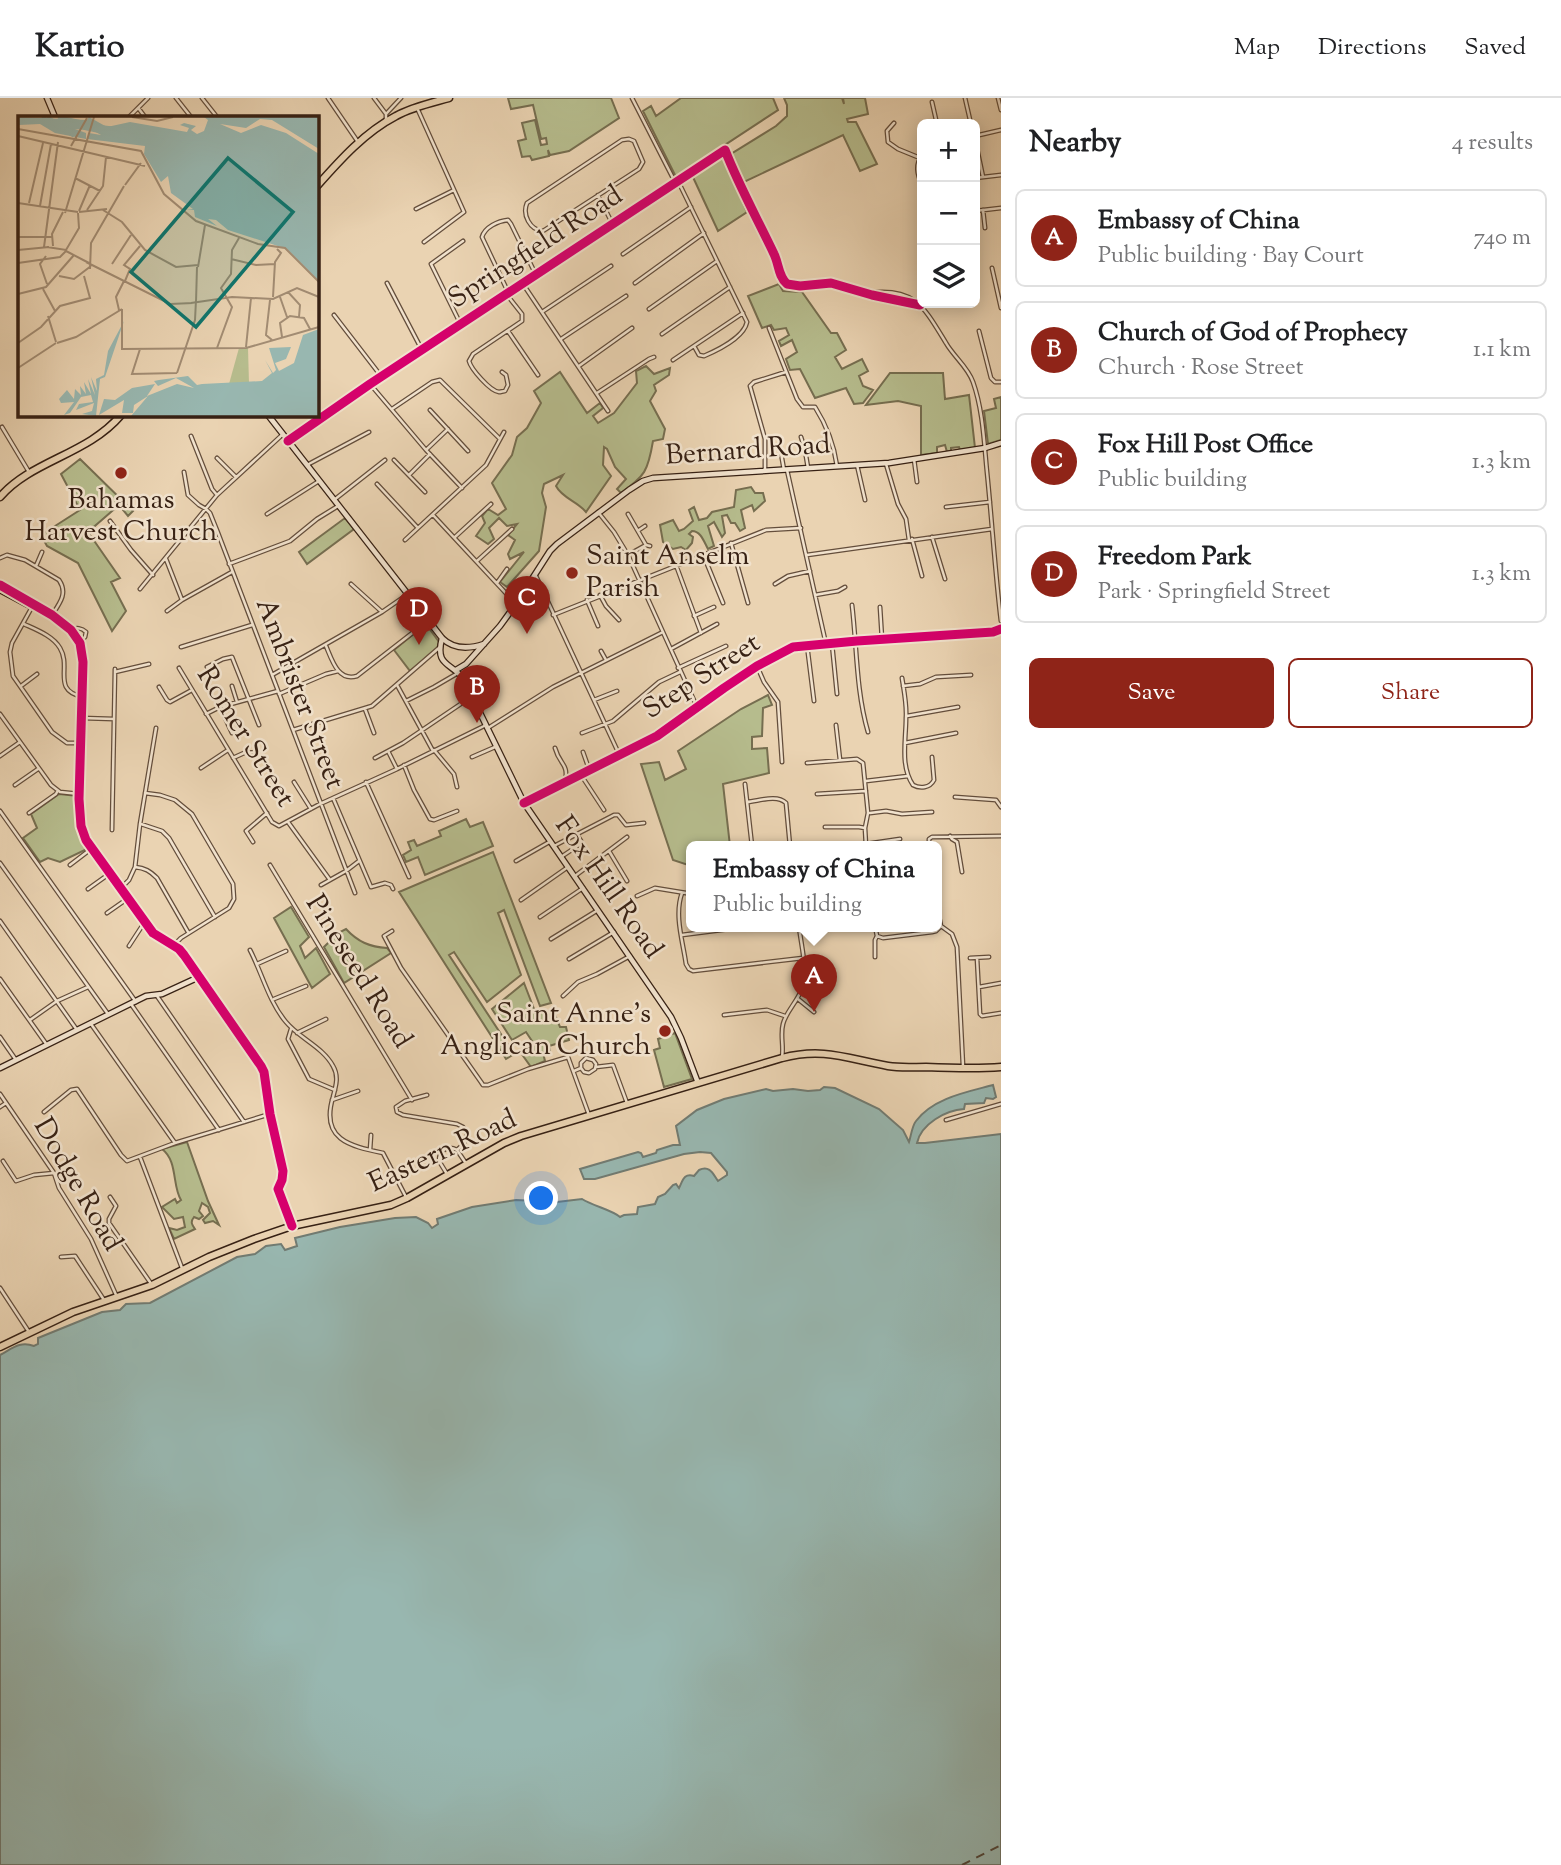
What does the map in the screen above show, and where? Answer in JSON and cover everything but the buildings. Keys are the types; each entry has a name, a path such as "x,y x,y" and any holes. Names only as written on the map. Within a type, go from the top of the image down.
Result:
{"highway":[{"path":"318,185 386,118 449,98"},
{"path":"0,497 30,473 89,443 120,416"},
{"name":"Eastern Road","path":"0,1347 73,1312 152,1285 209,1256 254,1238 292,1226 391,1205 521,1136 782,1058 825,1054 890,1066 1001,1067"}],"main road":[{"path":"47,98 55,116"},
{"path":"269,416 449,645"},
{"name":"Bernard Road","path":"476,650 485,644 516,604 556,544 638,484 649,479 886,463 985,448 1001,443"},
{"path":"1,590 52,615 71,630 80,643 83,697 79,794 81,827 86,841 144,923 153,933 184,955 264,1072 283,1171 278,1189 292,1226"},
{"path":"442,638 442,660 450,668 459,670 476,650"},
{"path":"440,647 449,645 476,650"},
{"name":"Fox Hill Road","path":"459,670 524,803 671,1017 698,1083"},
{"path":"0,1068 146,996 162,994 199,977"}],"street":[{"path":"130,116 148,98"},
{"path":"176,98 190,116"},
{"path":"202,98 216,116"},
{"path":"328,98 359,143"},
{"path":"374,98 386,118 401,98"},
{"path":"632,98 691,207 747,322 743,332 716,351 704,356 699,355 694,346"},
{"path":"965,98 970,119"},
{"path":"998,98 1001,110"},
{"path":"932,102 936,119"},
{"path":"417,107 464,212 424,242"},
{"path":"138,108 144,116"},
{"path":"894,123 886,132 888,142 917,156"},
{"path":"980,136 1001,130"},
{"path":"622,139 634,141 643,162 641,167 598,195 543,231 532,227 525,212 527,203 622,139"},
{"name":"Springfield Road","path":"288,441 725,150 776,258 783,281 792,286 831,283 868,293"},
{"path":"980,162 983,177"},
{"path":"980,177 1001,175"},
{"path":"416,209 454,190"},
{"path":"598,195 613,225"},
{"path":"623,254 691,207"},
{"path":"980,210 1001,208"},
{"path":"983,210 985,228"},
{"path":"502,372 507,378 508,386 505,391 499,392 471,369 469,361 472,354 522,321 523,316 508,294 482,237 483,233 501,221 508,220 536,276"},
{"path":"635,283 704,233"},
{"path":"461,325 431,264 463,241"},
{"path":"649,309 717,261"},
{"path":"542,312 611,266"},
{"path":"992,268 1001,308"},
{"path":"387,283 422,350"},
{"path":"523,284 608,411"},
{"path":"662,334 730,287"},
{"path":"868,293 895,292 917,303"},
{"path":"868,293 917,304"},
{"path":"561,339 626,296"},
{"path":"923,308 947,346 973,380 981,413 1001,621"},
{"path":"673,360 743,313"},
{"path":"334,315 381,377"},
{"path":"579,366 632,328"},
{"path":"769,328 797,399 803,407 815,407 823,420 833,443 837,466"},
{"path":"508,331 538,375"},
{"path":"979,331 991,378 995,382 1001,382"},
{"path":"597,393 654,357"},
{"path":"765,471 765,439 750,386 754,382 786,372"},
{"path":"392,409 432,382 440,380 500,439"},
{"path":"370,384 462,488"},
{"path":"430,410 468,452"},
{"path":"2,427 30,473"},
{"path":"426,450 448,429"},
{"path":"307,465 369,432"},
{"path":"405,540 486,465 504,432"},
{"path":"140,589 218,495 283,434"},
{"path":"191,436 212,489 218,495"},
{"path":"801,437 808,468"},
{"path":"781,453 801,528 826,644"},
{"path":"409,475 430,454"},
{"path":"217,458 236,477"},
{"path":"914,459 917,482"},
{"path":"334,500 386,460"},
{"path":"394,460 425,492"},
{"path":"886,463 922,576"},
{"path":"857,465 866,500"},
{"name":"Ambrister Street","path":"184,472 188,495 210,513 355,893"},
{"path":"267,514 319,481"},
{"path":"377,484 418,528"},
{"path":"946,507 990,502"},
{"path":"454,538 491,504"},
{"path":"229,564 290,541 338,506"},
{"path":"598,512 628,555 697,707"},
{"path":"628,514 648,545 628,555"},
{"path":"433,515 516,604"},
{"path":"110,521 153,575"},
{"path":"639,530 645,526"},
{"path":"553,615 766,530 801,528"},
{"path":"807,555 992,528"},
{"path":"477,561 512,529"},
{"path":"932,537 945,579"},
{"path":"732,543 748,603"},
{"path":"36,566 42,552"},
{"path":"995,553 1001,552"},
{"path":"703,554 723,603"},
{"path":"0,558 10,555 56,577 63,586 63,597 52,615"},
{"path":"166,559 182,600"},
{"path":"996,564 1001,566"},
{"path":"676,565 701,633"},
{"path":"497,583 507,569"},
{"path":"775,584 785,578 810,571"},
{"path":"167,611 232,572"},
{"path":"535,574 620,754"},
{"path":"351,584 382,612"},
{"path":"815,595 845,587"},
{"path":"272,675 325,646 408,594"},
{"path":"600,595 619,620"},
{"path":"587,600 598,626"},
{"path":"33,605 9,652 13,676 52,732 67,743 80,743"},
{"path":"852,605 861,708 868,732"},
{"path":"694,616 714,607"},
{"path":"880,607 882,639"},
{"path":"325,646 338,671 348,678 357,676 429,620"},
{"path":"23,623 57,644 63,654 67,691 83,697"},
{"path":"670,649 717,624"},
{"path":"181,647 253,625"},
{"path":"71,630 79,628 86,632 80,643"},
{"name":"Step Street","path":"524,803 668,729 757,666 789,649 807,645 993,632 1001,629"},
{"path":"330,880 288,822 320,804 486,727 535,697 663,632"},
{"path":"832,644 837,694"},
{"path":"807,645 814,701"},
{"path":"582,733 618,717 659,682 726,646"},
{"path":"293,730 377,703 440,647"},
{"path":"601,651 606,660"},
{"path":"207,667 232,657 260,725"},
{"path":"112,830 115,670 134,669 149,664"},
{"path":"757,666 778,702 782,762"},
{"name":"Romer Street","path":"179,668 272,822 279,826 288,822"},
{"path":"134,669 140,673"},
{"path":"406,701 459,670"},
{"path":"206,714 220,707 279,692 338,671"},
{"path":"21,686 37,674"},
{"path":"903,686 924,683 936,677 971,675"},
{"path":"902,678 907,716 905,743 908,776 913,785 930,785 934,780 932,757"},
{"path":"397,685 434,750 454,774 457,787"},
{"path":"232,686 237,702"},
{"path":"159,687 170,702 192,690"},
{"path":"594,700 617,691"},
{"path":"476,706 495,693"},
{"path":"375,758 423,730 471,697"},
{"path":"220,707 232,733"},
{"path":"907,716 957,707"},
{"path":"365,709 374,733"},
{"path":"1,716 58,790 79,794"},
{"path":"81,718 114,719"},
{"path":"836,725 841,761"},
{"path":"120,889 129,880 135,867 156,728"},
{"path":"905,743 956,733"},
{"path":"0,756 20,742"},
{"path":"472,757 496,747"},
{"path":"555,748 559,761 566,766 565,782"},
{"path":"201,768 228,750"},
{"path":"388,751 397,769"},
{"path":"233,758 244,753 258,752"},
{"path":"583,752 590,769"},
{"path":"807,763 857,759 861,761 864,766 868,813 866,841"},
{"path":"404,765 430,819 457,811"},
{"path":"15,785 39,768"},
{"path":"581,774 604,810"},
{"path":"865,781 908,776"},
{"path":"294,782 311,809"},
{"path":"366,782 409,877"},
{"path":"745,784 751,841"},
{"path":"29,813 58,790"},
{"path":"817,794 866,791"},
{"path":"145,793 175,800 192,814 233,884 234,899 229,908 188,933 173,946"},
{"path":"955,797 996,800 1001,807"},
{"path":"333,798 371,887 385,883 393,889"},
{"path":"747,802 778,798 784,801 790,841"},
{"path":"0,811 219,1130"},
{"path":"868,813 932,812"},
{"path":"253,842 246,831 267,813"},
{"path":"516,861 614,815 618,814 626,825 644,822"},
{"path":"140,824 162,831 169,838 215,917"},
{"path":"825,827 865,828"},
{"path":"930,841 930,838 950,836 1001,836"},
{"path":"950,836 957,842 962,872"},
{"path":"575,876 627,837"},
{"path":"561,857 579,845 579,838"},
{"path":"889,841 900,839"},
{"path":"70,865 92,849"},
{"path":"609,851 627,881"},
{"path":"321,885 360,861"},
{"path":"0,863 108,1015"},
{"name":"Pineseed Road","path":"270,865 412,1100"},
{"path":"135,867 150,871 156,878 188,933"},
{"path":"522,900 568,867"},
{"path":"88,889 109,874"},
{"path":"540,917 583,888"},
{"path":"637,896 655,888 686,893"},
{"path":"682,893 679,909 689,970 803,958"},
{"path":"107,913 127,899"},
{"path":"551,939 598,910"},
{"path":"0,921 77,1030"},
{"path":"129,946 144,923"},
{"path":"942,927 953,934 957,947 963,1068"},
{"path":"392,931 384,936 401,968 483,1085 565,1057 569,1058 589,1115"},
{"path":"569,959 614,932"},
{"path":"682,935 705,932"},
{"path":"782,1058 782,1028 785,1016 804,982 800,932"},
{"path":"875,957 876,932"},
{"path":"877,936 932,932"},
{"path":"250,950 277,1009 291,1028 328,1058 335,1068 337,1078 329,1109 332,1128 345,1143 383,1153 407,1198"},
{"path":"257,964 286,951"},
{"path":"563,996 578,982 630,956"},
{"path":"970,958 989,957"},
{"path":"977,958 981,1015 1001,1013"},
{"path":"0,979 47,1045"},
{"path":"979,987 1001,983"},
{"path":"272,999 306,986"},
{"path":"30,1021 57,1001 88,987"},
{"path":"156,995 244,1122"},
{"path":"797,998 814,1012"},
{"path":"724,1015 767,1010 785,1016"},
{"path":"297,1033 326,1019"},
{"path":"91,1024 175,1143"},
{"path":"291,1028 288,1039 309,1079 335,1090"},
{"path":"0,1037 16,1060"},
{"path":"783,1048 790,1056"},
{"path":"581,1068 581,1063 586,1058 593,1060 596,1067"},
{"path":"581,1068 589,1073 596,1067 613,1065 627,1103"},
{"path":"573,1071 581,1068"},
{"path":"44,1112 76,1088 127,1161 175,1143 270,1114"},
{"path":"332,1100 358,1091"},
{"name":"Dodge Road","path":"0,1094 54,1173 59,1188 90,1239 117,1297"},
{"path":"427,1096 400,1104 396,1107 397,1112 463,1127 467,1138 457,1150"},
{"path":"0,1107 6,1103"},
{"path":"946,1120 1001,1104"},
{"path":"370,1150 371,1135"},
{"path":"448,1175 440,1164 439,1156 445,1149 457,1150 466,1164"},
{"path":"140,1157 183,1271"},
{"path":"3,1161 18,1187"},
{"path":"16,1181 34,1175 54,1173"},
{"path":"110,1197 116,1206 109,1223 152,1285"},
{"path":"61,1257 75,1256 104,1301"},
{"path":"0,1288 29,1332"}],"green space":[{"path":"508,98 611,98 619,118 569,151 550,155 548,150 549,156 532,160 530,156 522,157 518,141 526,139 522,123 535,120 541,145 547,144 546,138 541,139 533,105 511,109"},
{"path":"681,98 773,98 778,110 676,177 643,111 651,106 656,116"},
{"path":"784,98 842,98 844,104 843,98 865,98 868,114 847,119 848,122 856,122 877,164 860,171 843,135 744,182 731,154 787,116"},
{"path":"723,155 747,212 718,231 692,175"},
{"path":"779,284 783,291 802,292 831,333 837,333 846,350 835,357 842,369 862,359 868,371 859,376 863,386 873,390 863,403 854,404 846,388 815,398 800,369 790,370 786,359 797,352 792,340 781,346 779,341 789,335 786,328 774,330 771,325 762,328 748,296"},
{"path":"646,366 654,374 670,368 669,375 654,385 656,391 650,401 665,429 663,439 653,441 644,472 621,493 617,489 626,479 615,467 604,447 603,465 611,476 586,512 562,494 556,486 563,475 544,484 542,493 546,507 539,551 507,587 500,582 524,552 510,559 508,554 515,540 508,535 517,524 507,526 499,518 489,528 494,539 488,544 476,536 485,523 482,516 488,509 498,515 506,509 492,483 512,455 517,437 527,428 541,403 534,391 560,372 587,413 600,403 603,408 593,416 598,423 614,413 637,383 636,371"},
{"path":"890,373 943,373 945,399 969,395 975,448 951,448 951,451 947,452 945,445 937,447 937,453 921,455 921,406 898,401 866,405"},
{"path":"1001,397 1001,440 988,444 984,411 996,408 994,399"},
{"path":"80,459 133,511 128,516 119,505 88,532 120,578 111,582 126,611 112,631 78,563 47,546 41,535 80,510 61,474"},
{"path":"751,487 755,493 763,493 765,501 754,511 752,505 741,510 745,528 740,531 727,515 722,516 725,533 722,537 714,522 708,526 714,546 708,549 695,531 689,534 693,537 692,543 686,550 681,547 673,549 663,542 660,525 673,520 679,531 684,529 693,521 689,510 694,507 699,520 707,518 712,512 734,507 736,490"},
{"path":"345,518 354,529 307,564 299,552"},
{"path":"426,624 439,642 437,649 410,671 394,650"},
{"path":"768,695 772,705 763,708 762,736 752,737 752,749 767,748 769,773 723,784 729,841 686,841 686,864 673,860 641,764 659,762 665,780 686,769 678,751 741,709"},
{"path":"59,794 78,796 78,823 87,849 60,862 48,858 40,862 23,838 37,828 31,814"},
{"path":"466,819 470,827 483,822 493,846 425,875 418,857 406,862 403,855 411,850 408,842 414,840 417,846 441,836 439,831"},
{"path":"493,852 551,1003 540,1006 504,910 498,913 521,975 487,1002 454,952 449,955 514,1054 506,1059 399,892"},
{"path":"291,907 309,937 300,946 305,958 316,948 330,974 312,988 274,918"},
{"path":"346,929 360,940 387,948 391,953 344,983 324,947"},
{"path":"524,983 536,1014 553,1010 560,1027 566,1027 569,1040 549,1046 550,1051 543,1053 545,1061 531,1067 521,1053 534,1044 526,1032 512,1040 492,1009"},
{"path":"675,1033 692,1079 664,1087 654,1050 660,1048 658,1039"},
{"path":"187,1142 219,1225 213,1221 205,1223 203,1220 210,1213 208,1207 202,1203 199,1211 203,1216 199,1219 194,1217 192,1220 195,1229 174,1239 169,1228 177,1230 185,1227 183,1217 174,1219 162,1207 175,1199 177,1203 181,1200 173,1167 162,1149"}],"water":[{"path":"993,1085 996,1097 986,1098 984,1103 965,1104 964,1109 935,1119 919,1136 917,1143 1001,1134 1001,1865 0,1865 0,1355 21,1345 34,1346 38,1344 38,1338 102,1312 120,1310 126,1304 150,1303 237,1257 255,1254 266,1246 281,1244 285,1250 297,1246 295,1238 340,1227 416,1217 432,1228 438,1224 437,1219 472,1207 516,1200 557,1202 582,1199 620,1217 637,1214 638,1207 655,1204 658,1197 673,1185 676,1184 679,1188 686,1176 694,1176 699,1170 709,1169 718,1181 727,1175 727,1172 711,1153 700,1152 595,1179 584,1179 580,1169 638,1152 643,1157 656,1153 657,1150 680,1145 676,1126 697,1110 724,1099 766,1089 808,1091 824,1087 835,1088 879,1109 903,1130 909,1142 915,1123 923,1113 951,1097"}],"ferry route":[{"path":"962,1865 1001,1845"}],"cycle path":[{"path":"288,441 725,150 787,284 800,286 831,283 917,304"},
{"path":"0,585 52,615 71,630 80,643 83,662 79,799 81,826 86,840 153,933 184,955 261,1066 283,1171 278,1189 292,1226"},
{"path":"524,803 657,736 757,666 793,647 993,632 1001,629"}],"place":[{"name":"Bahamas Harvest Church","path":"121,473"},
{"name":"Saint Anselm Parish","path":"572,573"},
{"name":"Fox Hill Post Office","path":"527,634"},
{"name":"Freedom Park","path":"419,645"},
{"name":"Church of God of Prophecy","path":"477,723"},
{"name":"Embassy of China","path":"814,1012"},
{"name":"Saint Anne's Anglican Church","path":"665,1031"}]}
